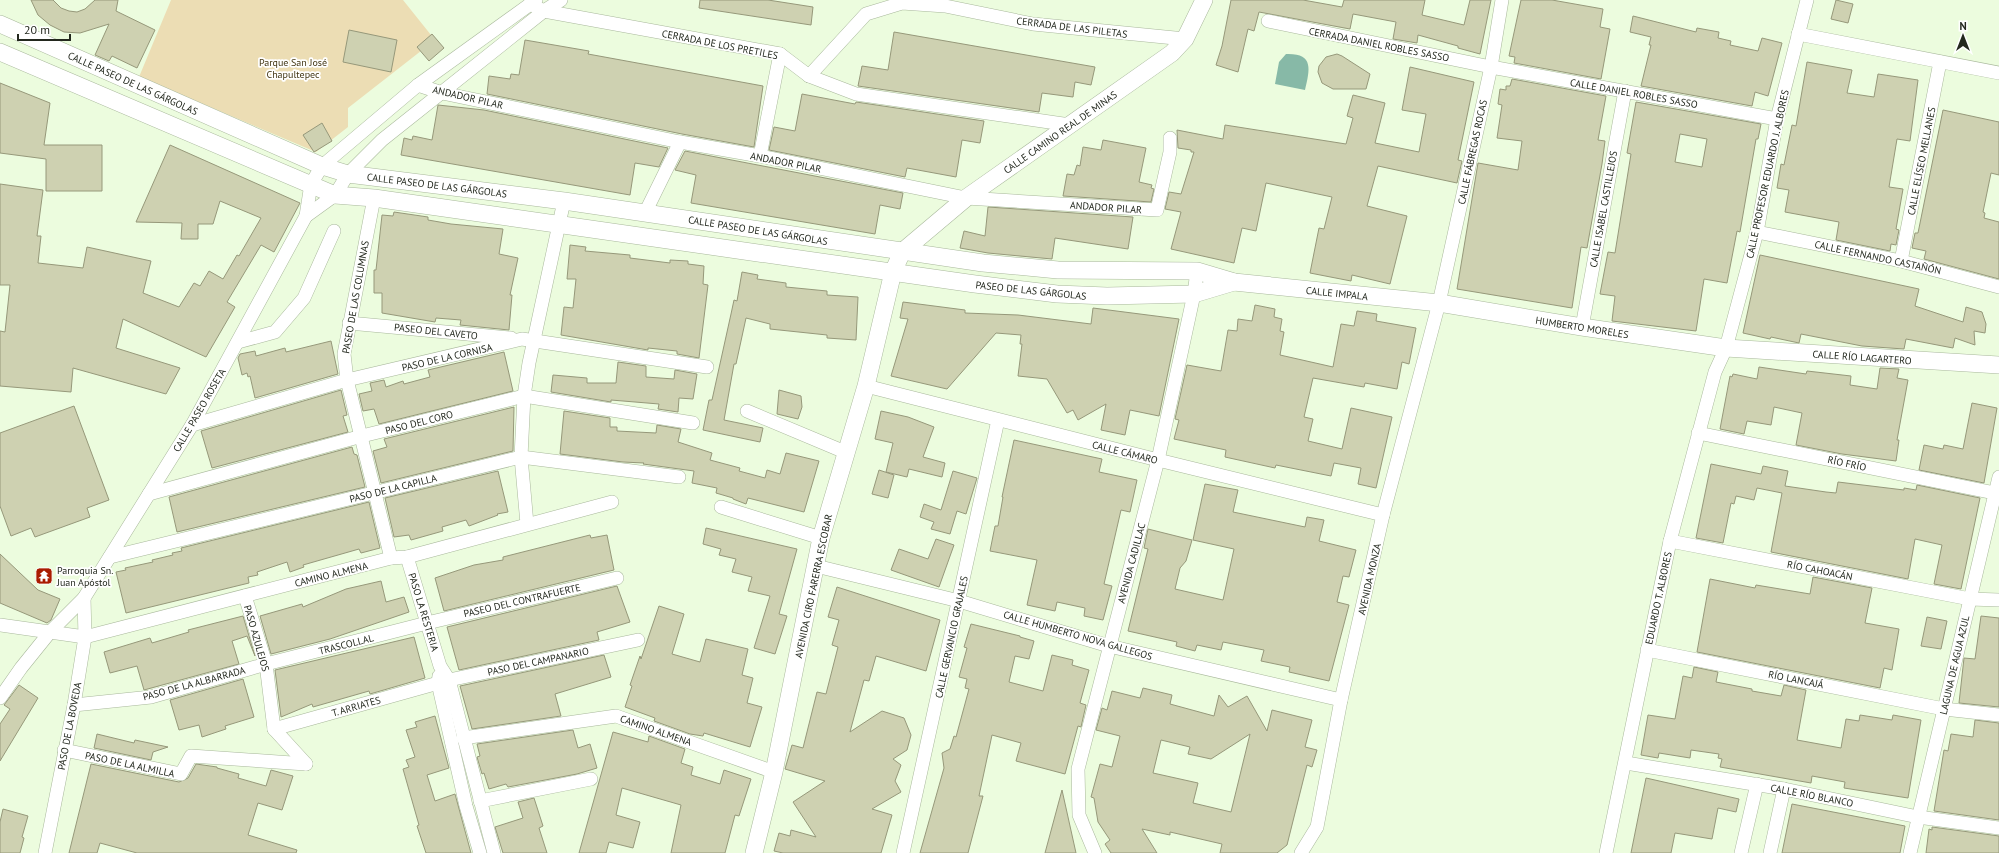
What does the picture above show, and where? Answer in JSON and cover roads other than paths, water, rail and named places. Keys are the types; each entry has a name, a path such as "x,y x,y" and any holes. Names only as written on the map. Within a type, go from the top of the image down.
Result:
{"street":[{"name":"CALLE PASEO ROSETA","path":"306,216 335,195 348,174 382,140 544,11 560,0"},
{"name":"CALLE CAMINO REAL DE MINAS","path":"902,252 966,198 1172,53 1184,39 1204,0"},
{"name":"CALLE FÁBREGAS ROCAS","path":"1439,304 1491,66 1502,0"},
{"name":"CALLE PROFESOR EDUARDO J. ALBORES","path":"1726,348 1757,232 1777,119 1807,0"},
{"name":"CALLE PASEO ROSETA","path":"0,698 20,668 50,632 84,598 192,425 306,216 311,184 322,166 418,85 533,2"},
{"name":"CERRADA DE LOS PRETILES","path":"533,2 544,11 780,54 809,76 856,94 1070,126"},
{"name":"CERRADA DE LAS PILETAS","path":"809,76 866,14 902,3 945,6 1033,24 1184,39"},
{"name":"CERRADA DANIEL ROBLES SASSO","path":"1268,21 1491,66"},
{"name":"CALLE PASEO DE LAS GÁRGOLAS","path":"0,24 322,166 348,174 564,201 902,252"},
{"path":"1798,34 1999,74"},
{"name":"CALLE PASEO DE LAS GÁRGOLAS","path":"0,52 335,195 374,198 893,272"},
{"path":"760,156 780,54"},
{"name":"CALLE ELÍSEO MELLANES","path":"1902,260 1940,62"},
{"name":"CALLE DANIEL ROBLES SASSO","path":"1491,66 1777,119"},
{"name":"ANDADOR PILAR","path":"418,85 442,93 680,142 760,156 966,198 1157,210 1170,152 1170,138"},
{"name":"CALLE ISABEL CASTILLEJOS","path":"1582,327 1625,91"},
{"path":"646,213 680,142"},
{"name":"PASEO DE LAS COLUMNAS","path":"374,198 344,354 347,380 392,558"},
{"path":"527,524 521,457 528,340 564,201"},
{"path":"238,342 275,332 304,298 334,232"},
{"name":"CALLE FERNANDO CASTAÑÓN","path":"1757,232 1902,260 1999,287"},
{"path":"902,252 1058,270 1197,271"},
{"name":"AVENIDA CIRO FARERRA ESCOBAR","path":"754,853 774,772 821,538 866,386 893,272 902,252"},
{"name":"CALLE IMPALA","path":"1197,271 1234,282 1439,304"},
{"name":"AVENIDA CADILLAC","path":"1095,853 1079,814 1078,769 1158,460 1194,294 1197,271"},
{"name":"PASEO DE LAS GÁRGOLAS","path":"893,272 1057,294 1107,296 1194,294"},
{"name":"CALLE IMPALA","path":"1194,294 1234,282"},
{"name":"HUMBERTO MORELES","path":"1439,304 1726,348"},
{"name":"AVENIDA MONZA","path":"1301,853 1317,827 1341,700 1383,515 1439,304"},
{"name":"PASEO DEL CAVETO","path":"349,323 528,340"},
{"name":"PASO DE LA CORNISA","path":"192,425 347,380 528,340 707,367"},
{"name":"CALLE RÍO LAGARTERO","path":"1726,348 1999,365"},
{"name":"EDUARDO T. ALBORES","path":"1606,853 1626,763 1647,650 1670,541 1715,372 1726,348"},
{"name":"CALLE CÁMARO","path":"866,386 1383,515"},
{"name":"PASO DEL CORO","path":"149,494 362,436 524,396 693,423"},
{"path":"747,411 846,452"},
{"name":"CALLE GERVANCIO GRAJALES","path":"903,853 998,420"},
{"name":"RÍO FRÍO","path":"1698,433 1997,494"},
{"name":"PASO DE LA CAPILLA","path":"110,557 521,457 679,477"},
{"name":"LAGUNA DE AGUA AZUL","path":"1910,853 1970,599 1997,494 1999,476"},
{"name":"CAMINO ALMENA","path":"0,625 85,636 392,558 407,557 612,502"},
{"path":"721,507 821,538"},
{"name":"RÍO CAHOACÁN","path":"1670,541 1970,599 1999,600"},
{"name":"PASO LA RESTERIA","path":"407,557 440,666 443,682"},
{"name":"CALLE HUMBERTO NOVA GALLEGOS","path":"816,566 959,601 1109,646 1341,700"},
{"name":"PASEO DEL CONTRAFUERTE","path":"427,623 618,578"},
{"name":"PASO AZULEJOS","path":"245,596 266,664 274,729"},
{"name":"PASO DE LA BOVEDA","path":"45,853 74,705 85,636 84,598"},
{"name":"TRASCOLLAL","path":"266,664 427,623"},
{"name":"PASO DEL CAMPANARIO","path":"443,682 638,640"},
{"name":"RÍO LANCAJÁ","path":"1647,650 1944,709 1999,714"},
{"name":"PASO DE LA ALBARRADA","path":"74,705 151,697 266,664"},
{"path":"443,682 463,738 494,853"},
{"path":"443,682 466,806 480,853"},
{"name":"T. ARRIATES","path":"274,729 443,682"},
{"name":"CAMINO ALMENA","path":"463,738 616,716 774,772"},
{"name":"PASO DE LA ALMILLA","path":"64,750 181,774 191,756 306,764 274,729"},
{"name":"CALLE RÍO BLANCO","path":"1626,763 1757,784 1918,817 1999,828"},
{"path":"480,802 592,779"},
{"path":"1740,853 1757,784"},
{"path":"1770,853 1784,789"}],"place":[{"name":"Parroquia Sn. Juan Apóstol","path":"44,576"}],"park label":[{"name":"Parque San José Chapultepec","path":"293,68"}]}
